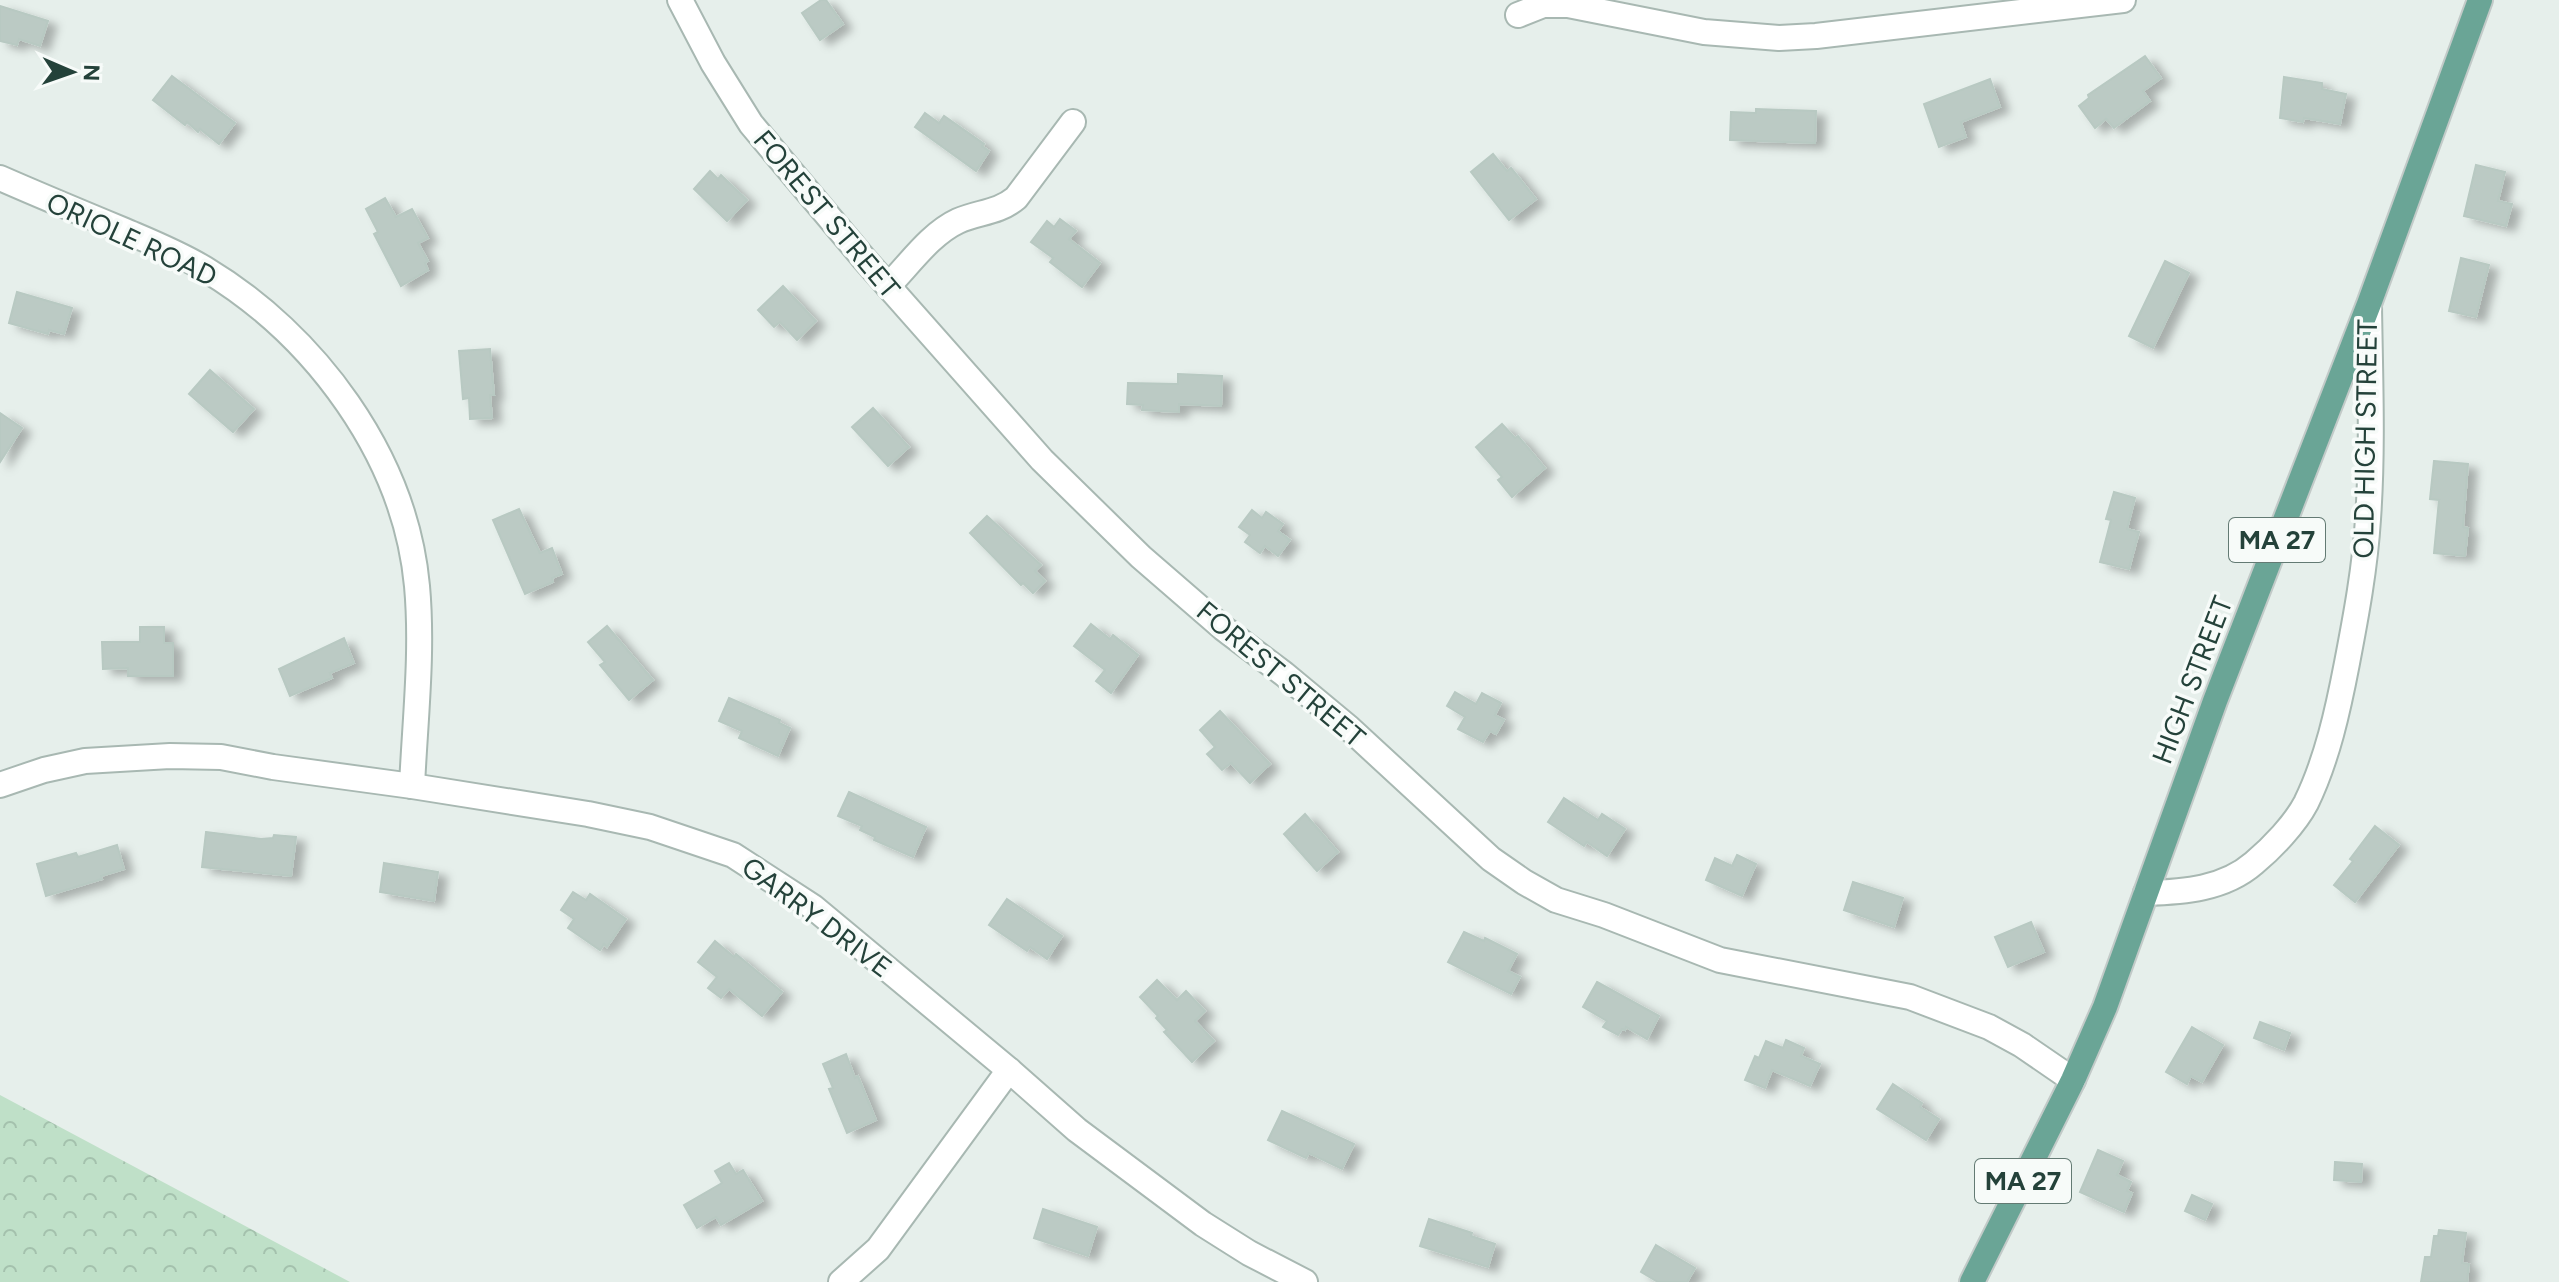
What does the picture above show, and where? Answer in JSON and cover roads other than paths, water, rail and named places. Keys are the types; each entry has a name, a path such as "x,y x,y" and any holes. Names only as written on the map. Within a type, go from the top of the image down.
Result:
{"main road":[{"name":"HIGH STREET","path":"1972,1282 2073,1080 2105,1007 2215,701 2369,304 2480,0"}],"street":[{"name":"FOREST STREET","path":"680,0 713,63 751,124 888,286 1042,460 1141,557 1223,628 1335,717 1491,859 1556,900 1720,960 1910,997 1989,1027 2073,1080"},
{"path":"1518,15 1543,5 1568,5 1668,27 1779,38 1829,35 2123,0"},
{"path":"888,286 941,232 970,217 1006,207 1073,122"},
{"name":"ORIOLE ROAD","path":"0,178 170,250 238,290 301,344 349,406 388,476 411,547 419,624 412,786"},
{"name":"OLD HIGH STREET","path":"2146,893 2190,892 2227,879 2253,864 2304,806 2319,770 2340,697 2358,607 2368,520 2372,424 2369,304"},
{"name":"GARRY DRIVE","path":"0,785 44,770 85,761 170,756 221,757 634,824 733,855 813,907 1077,1130 1203,1224 1249,1253 1305,1282"},
{"path":"841,1282 878,1249 1009,1070"}]}
